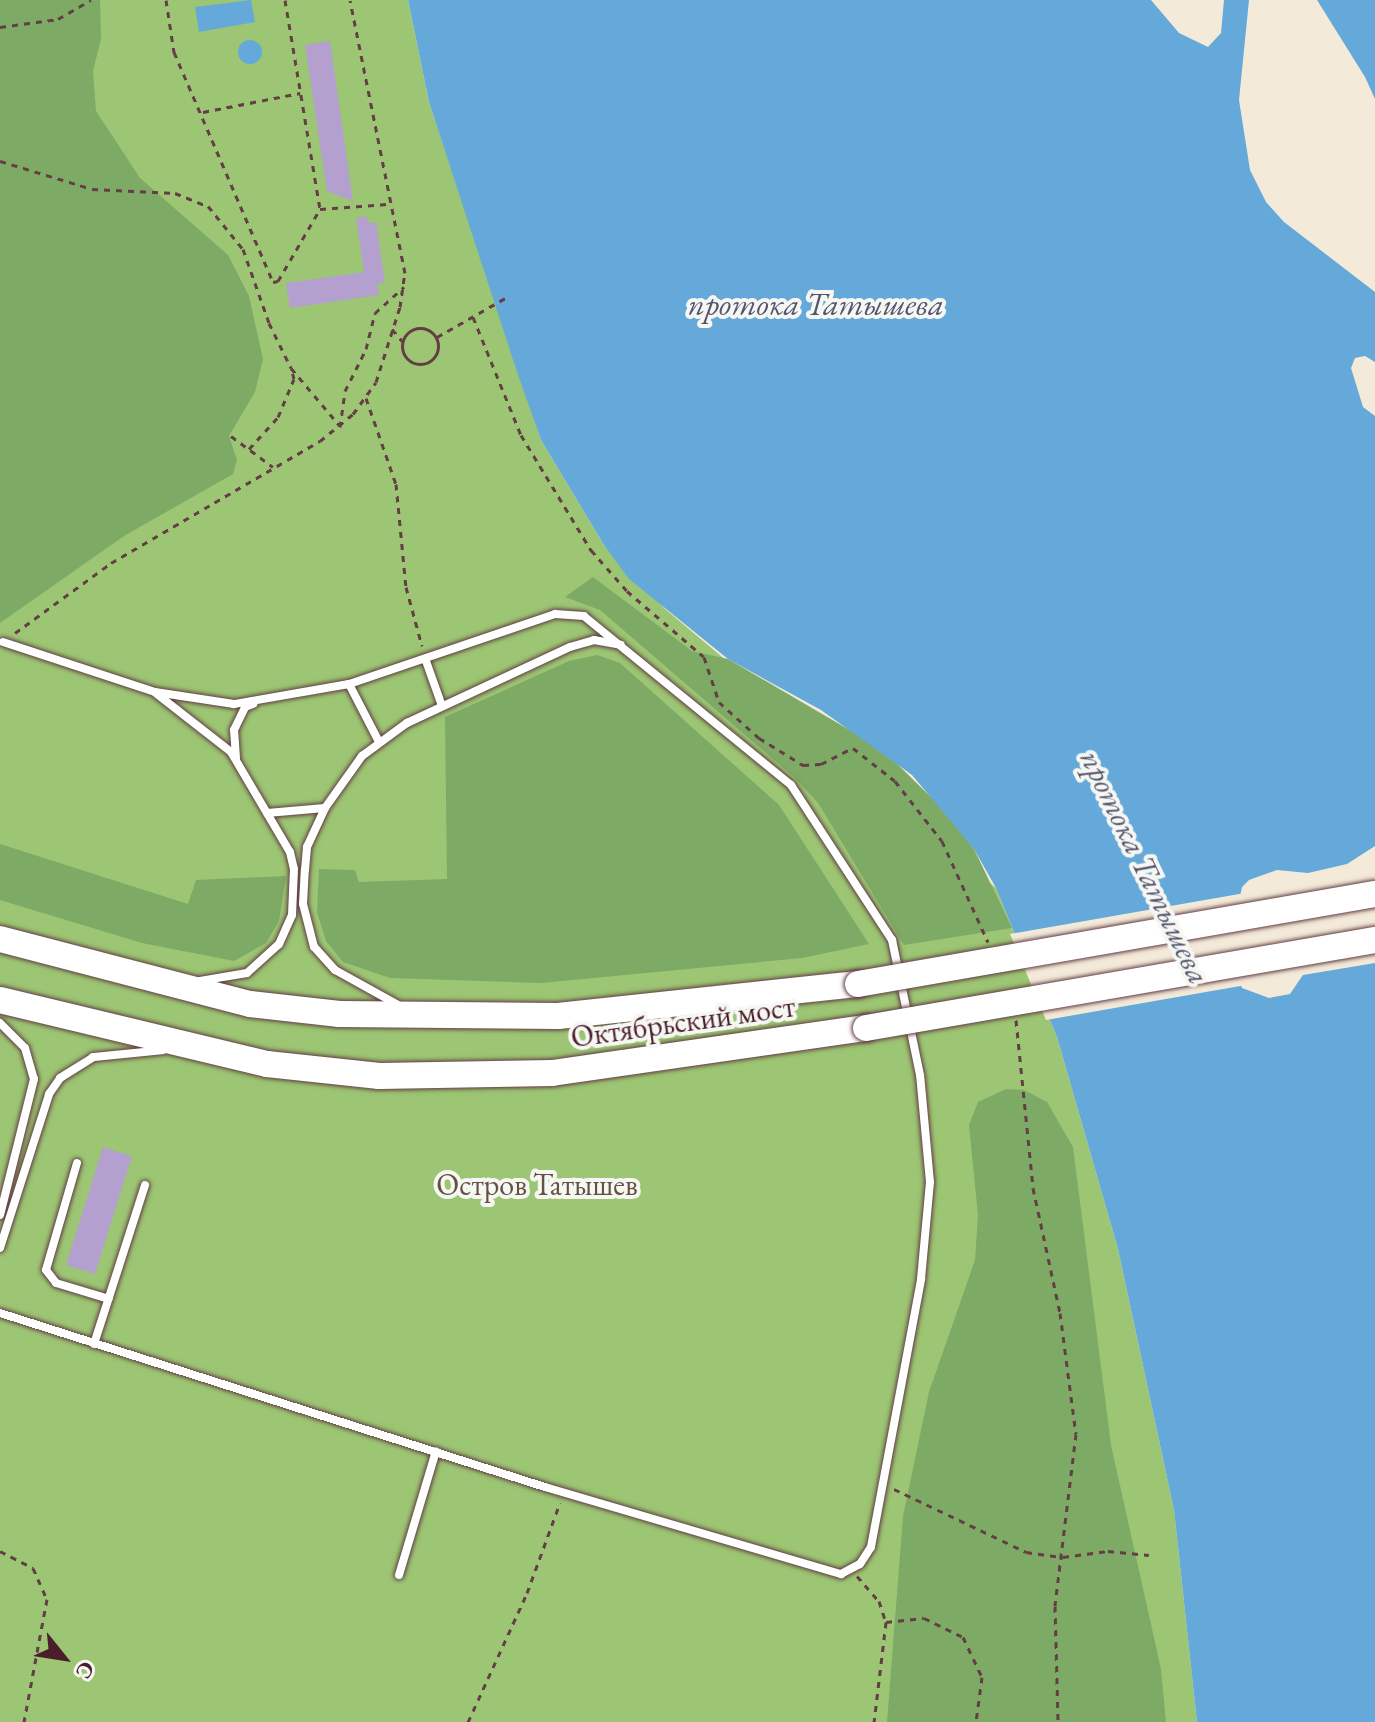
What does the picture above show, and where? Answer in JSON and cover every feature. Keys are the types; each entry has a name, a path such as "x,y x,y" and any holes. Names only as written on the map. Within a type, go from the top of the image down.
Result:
{"main road":[{"name":"Октябрьский мост","path":"0,939 171,986 250,1004 419,1016 558,1016 858,984 1375,894"},
{"name":"Октябрьский мост","path":"0,1000 267,1064 379,1076 552,1073 866,1028 1375,940"}],"lane":[{"path":"0,1313 834,1575 851,1571 871,1547 921,1279 930,1182 920,1075 897,951 791,785 624,645 584,616 565,611 426,661 349,684 257,702 209,702 155,692 3,642"},
{"path":"419,1016 335,970 314,947 303,885 307,847 325,808 378,740 442,706 587,641 624,645"},
{"path":"426,661 442,706"},
{"path":"349,684 378,740"},
{"path":"155,692 198,723 236,759 294,869 286,933 247,973 171,986"},
{"path":"236,759 234,730 245,707 257,702"},
{"path":"267,813 325,808"},
{"path":"0,1023 25,1048 34,1079 0,1215"},
{"path":"0,1248 49,1094 60,1078 93,1057 186,1047"},
{"path":"77,1163 46,1270 56,1283 109,1299"},
{"path":"94,1344 145,1185"},
{"path":"399,1575 436,1451"}],"path":[{"path":"0,27 58,19 91,0"},
{"path":"166,0 173,47 273,282 278,281 320,209 285,0"},
{"path":"3,642 100,570 340,427 366,398 385,362 390,327 404,287 350,0"},
{"path":"203,112 300,93"},
{"path":"0,161 92,189 175,193 208,206 243,249 269,323 294,379 288,397 249,449"},
{"path":"320,209 390,203"},
{"path":"340,427 345,391 366,349 375,313 404,287"},
{"path":"436,337 507,297"},
{"path":"390,327 402,341 404,355 422,365 435,358 436,337"},
{"path":"402,341 418,328 436,337"},
{"path":"291,368 340,427"},
{"path":"366,398 396,484 406,587 426,661"},
{"path":"231,436 273,467"},
{"path":"884,1483 1026,1552 1063,1557 1108,1551 1149,1555"},
{"path":"468,1722 527,1593 564,1492"},
{"path":"0,1551 33,1568 47,1599 24,1722"},
{"path":"1058,1722 1055,1606 1063,1557"},
{"path":"851,1571 879,1601 886,1622 874,1722"},
{"path":"886,1622 924,1618 963,1637 982,1677 976,1722"}],"green space":[{"name":"Остров Татышев","path":"0,0 408,0 429,102 541,440 604,545 664,608 996,888 1057,1037 1118,1249 1174,1510 1197,1722 0,1722"},
{"path":"0,0 100,0 101,39 93,71 96,111 140,178 228,255 249,296 263,359 255,392 229,436 237,460 233,474 124,536 0,623"},
{"path":"593,577 692,651 728,659 882,749 943,809 974,849 1012,928 904,945 818,803 794,777 600,610 565,597"},
{"path":"597,655 620,663 779,805 869,944 802,958 541,983 390,978 343,962 326,941 317,912 319,869 355,870 359,882 447,879 445,717 569,661"},
{"path":"0,844 188,904 196,880 286,876 279,921 266,943 234,961 142,943 0,900"},
{"path":"1006,1089 1024,1090 1047,1102 1073,1147 1111,1445 1161,1669 1166,1722 887,1722 903,1516 929,1392 975,1260 978,1215 969,1125 978,1102"}],"water":[{"path":"251,0 255,22 199,32 195,7"},
{"name":"протока Татышева","path":"408,0 1151,0 1179,33 1208,47 1221,33 1224,0 1249,0 1239,100 1250,170 1266,202 1284,222 1375,292 1375,362 1365,356 1355,358 1351,368 1363,407 1375,416 1375,846 1347,864 1308,873 1277,870 1249,880 1242,887 1228,955 1242,988 1269,998 1290,994 1311,963 1375,941 1375,1722 1197,1722 1174,1510 1118,1249 1057,1037 996,888 974,849 912,775 821,710 728,659 629,579 604,545 541,440 429,102"},
{"path":"1317,0 1375,0 1375,99 1365,77"},
{"path":"250,40 258,44 262,52 258,60 250,64 242,60 238,52 242,44"}],"pier":[{"path":"1245,893 1233,955 1246,985 1046,1020 1010,934"},
{"path":"1375,937 1375,963 1297,976 1308,960"}],"building":[{"path":"330,41 353,201 327,191 305,45"},
{"path":"367,216 368,223 376,222 385,282 377,284 379,295 290,308 286,283 364,272 356,218"},
{"path":"103,1147 132,1156 95,1274 66,1265"}]}
